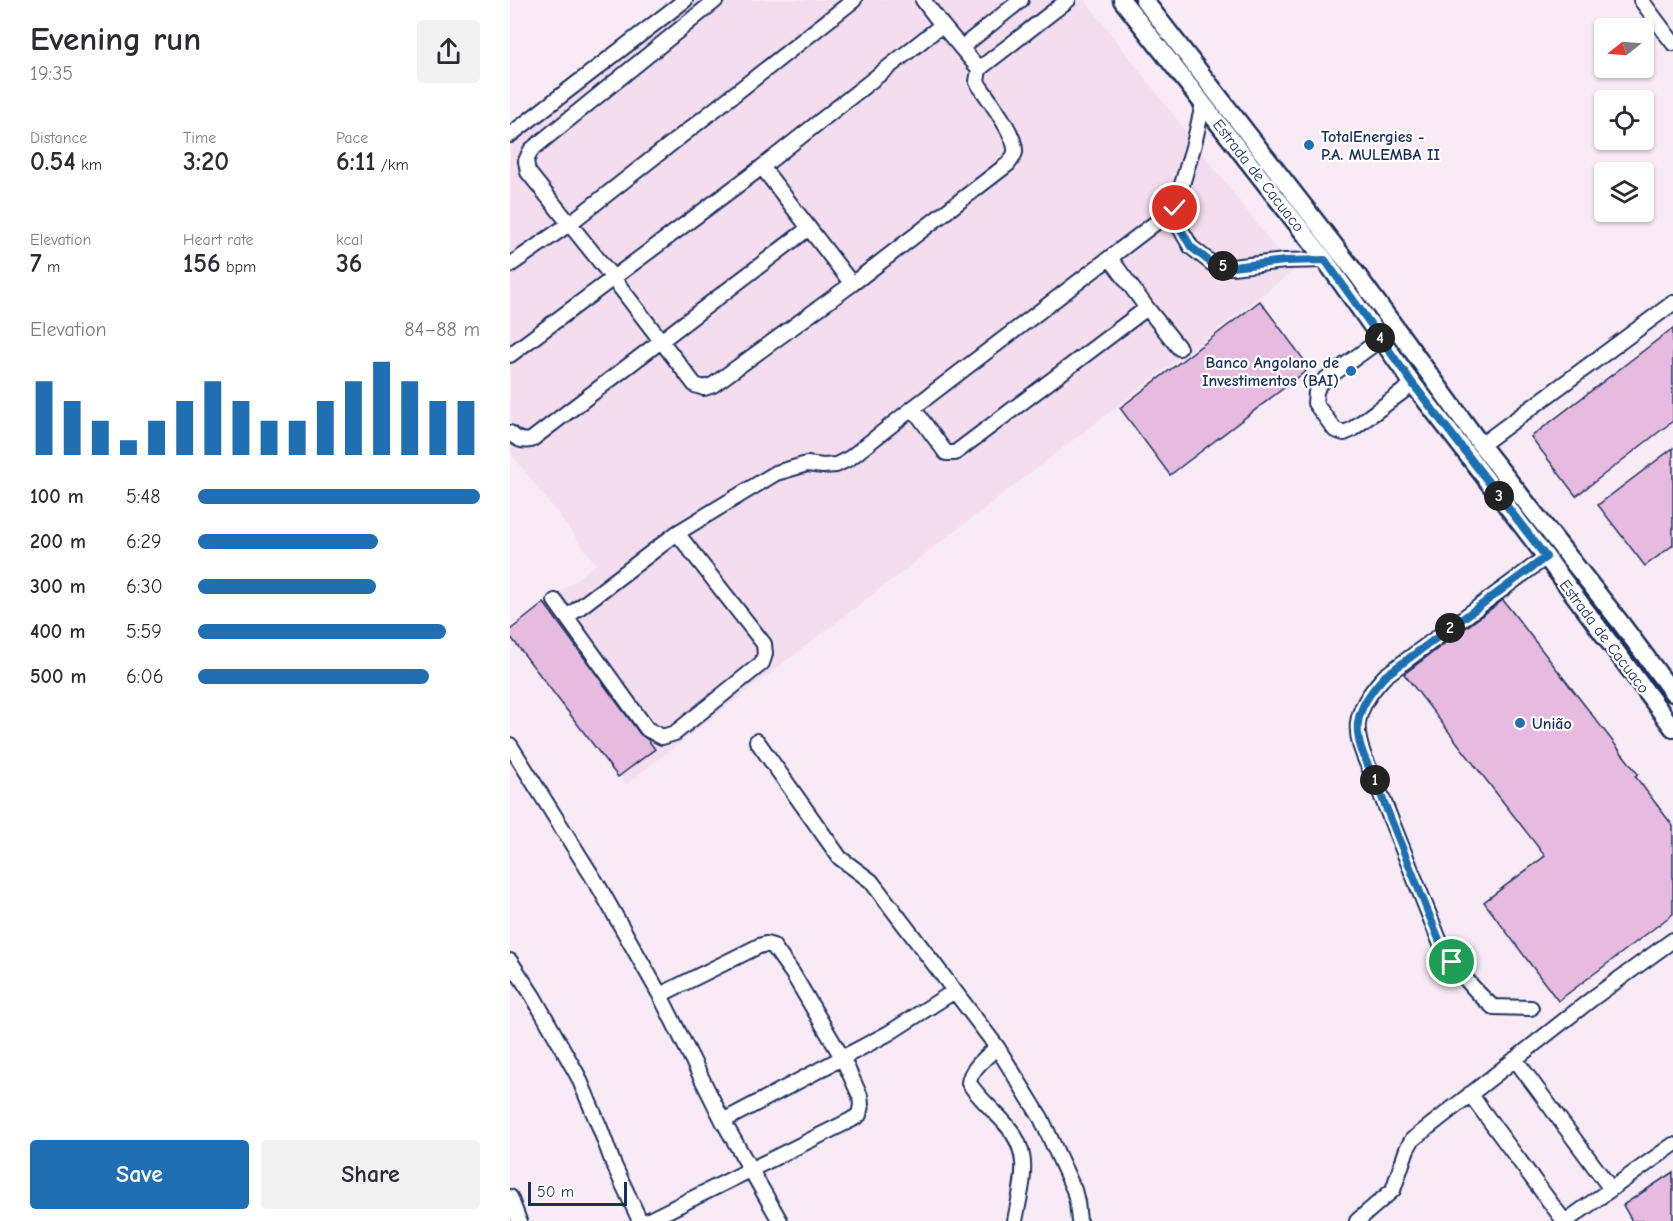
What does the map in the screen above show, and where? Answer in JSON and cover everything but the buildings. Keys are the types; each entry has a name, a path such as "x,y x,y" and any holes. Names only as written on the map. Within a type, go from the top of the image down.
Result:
{"main road":[{"name":"Estrada de Cacuaco","path":"1122,0 1325,260 1413,384 1673,728"},
{"name":"Estrada de Cacuaco","path":"1144,0 1355,272 1481,445 1673,693"}],"street":[{"path":"510,135 685,0"},
{"path":"716,0 531,150 526,161 528,172 695,385 704,388 713,385 852,284 1008,164 1015,155 1014,144 1009,132 977,82 979,69 1068,0"},
{"path":"510,265 569,224 854,0"},
{"path":"923,0 979,69"},
{"path":"961,48 1022,0"},
{"path":"1641,0 1673,43"},
{"path":"510,355 762,167 942,25"},
{"path":"1203,104 1175,208 1180,228 1191,247 1214,265 1232,267 1285,261 1325,260"},
{"path":"762,167 852,284"},
{"path":"567,617 677,533 776,473 807,464 836,465 850,458 1175,208"},
{"path":"510,433 516,439 531,440 809,228"},
{"path":"1110,258 1179,348"},
{"path":"1481,445 1673,303"},
{"path":"913,408 946,453 955,453 1147,308"},
{"path":"1381,339 1319,384 1315,403 1335,430 1344,433 1413,384"},
{"path":"555,601 647,729 662,736 675,733 762,663 765,654 764,644 677,533"},
{"path":"1531,1008 1493,1007 1469,984 1452,962 1440,942 1373,775 1364,758 1357,732 1362,708 1385,676 1546,557"},
{"path":"757,741 840,858 870,881 997,1047 1041,1118 1074,1190 1079,1221"},
{"path":"510,745 599,887 660,995 723,1121 780,1221"},
{"path":"1357,1221 1393,1190 1412,1140 1593,998 1673,940"},
{"path":"647,1221 851,1120 859,1115 861,1105 860,1096 843,1059 793,974 773,946 765,944 759,946 660,995"},
{"path":"510,961 533,996 578,1076 613,1163 640,1221"},
{"path":"723,1121 843,1059 954,992"},
{"path":"997,1047 973,1072 969,1083 1007,1124 1022,1150 1024,1170 1015,1221"},
{"path":"1515,1059 1611,1189"},
{"path":"1470,1094 1565,1221 1673,1144"},
{"path":"510,1197 519,1221"}],"shaded area":[{"path":"696,0 1085,0 1293,271 626,784 510,632 596,564 510,452 510,143"}],"place":[{"name":"TotalEnergies - P.A. MULEMBA II","path":"1309,145"},
{"name":"Banco Angolano de Investimentos (BAI)","path":"1351,371"},
{"name":"União","path":"1520,723"}],"route":[{"path":"1175,208 1180,228 1191,247 1214,265 1232,267 1262,262 1325,260 1413,384 1546,557 1385,676 1362,708 1358,720 1357,732 1364,758 1373,775 1440,942 1452,962"}]}
